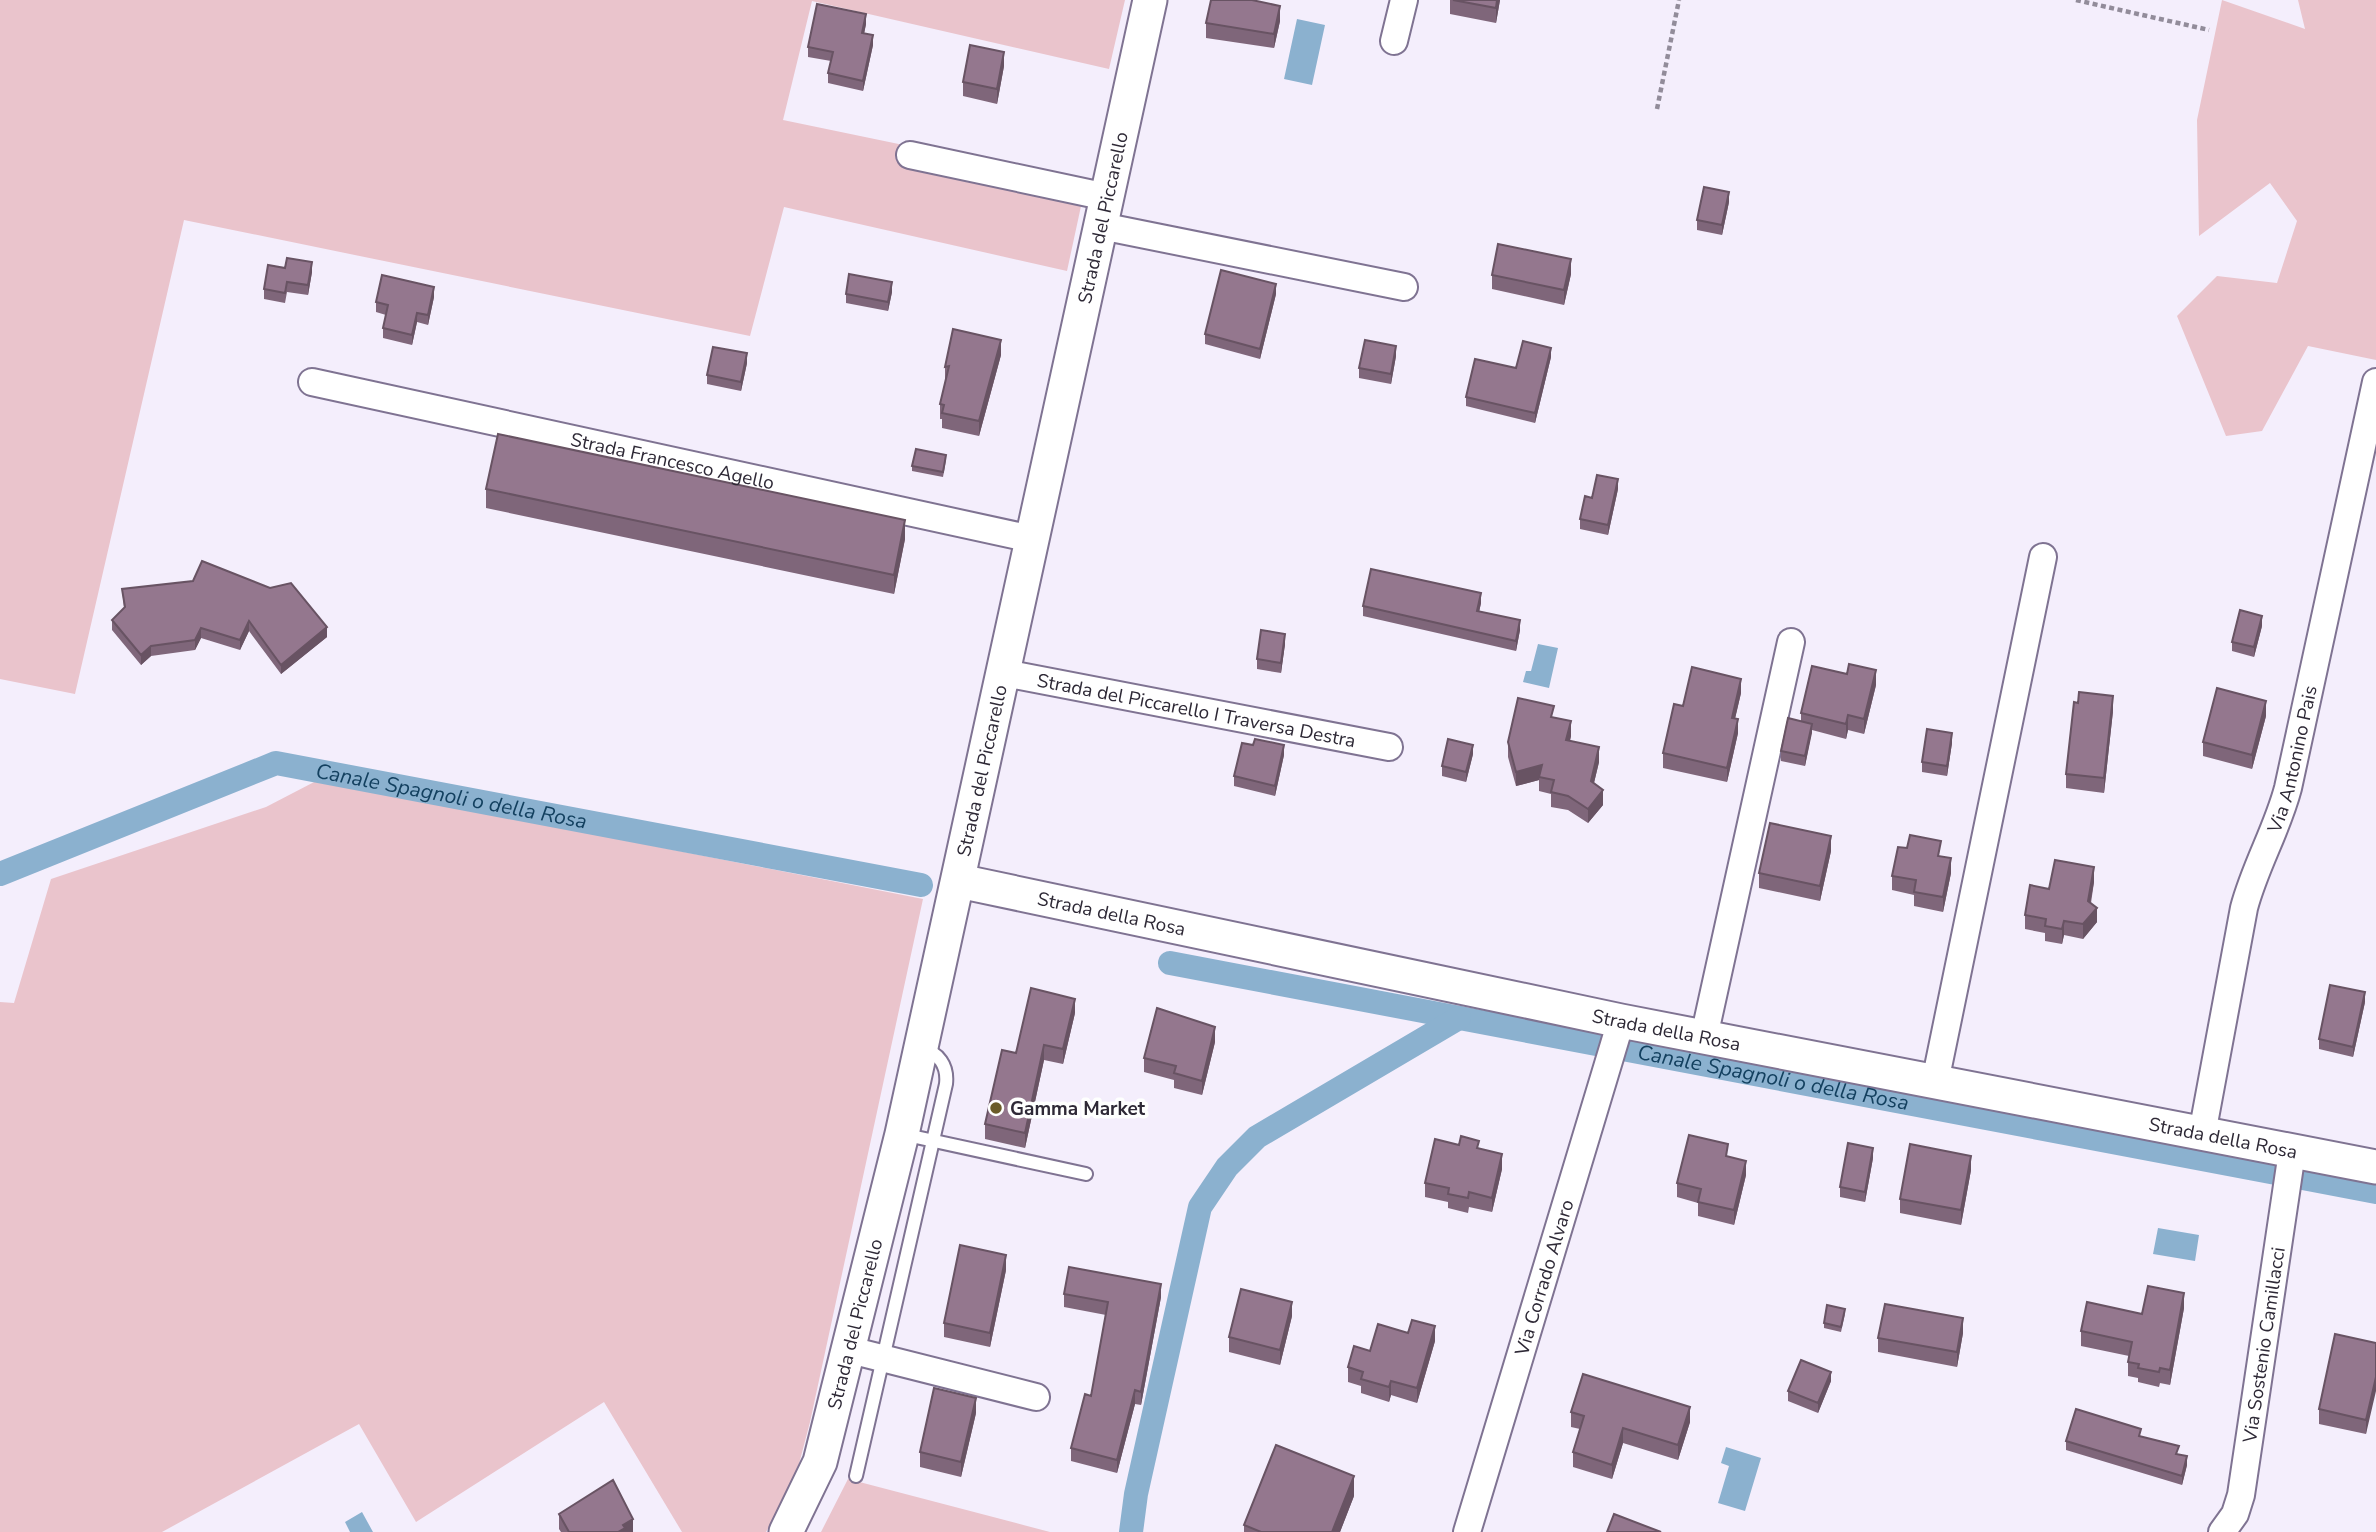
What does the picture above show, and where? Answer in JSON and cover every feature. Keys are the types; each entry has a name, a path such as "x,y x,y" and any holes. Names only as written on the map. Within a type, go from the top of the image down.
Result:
{"street":[{"name":"Strada del Piccarello","path":"786,1532 820,1462 846,1349 918,1138 921,1049 1150,0"},
{"path":"1394,41 1404,0"},
{"path":"911,155 1104,211 1404,287"},
{"name":"Strada Francesco Agello","path":"313,382 1032,539"},
{"name":"Via Antonino Pais","path":"2202,1134 2244,908 2252,877 2273,833 2288,788 2376,382"},
{"path":"1935,1082 2043,557"},
{"path":"1704,1037 1791,642"},
{"name":"Strada del Piccarello I Traversa Destra","path":"1004,673 1389,747"},
{"name":"Strada della Rosa","path":"959,881 1620,1021 2376,1167"},
{"name":"Via Corrado Alvaro","path":"1467,1532 1620,1021"},
{"name":"Via Sostenio Camillacci","path":"2222,1532 2235,1514 2241,1495 2292,1152"},
{"path":"846,1349 1036,1397"}],"lane":[{"path":"856,1476 883,1359 918,1138 1086,1174"}],"path":[{"path":"1657,109 1679,0"},
{"path":"2076,0 2209,30"}],"shaded area":[{"path":"0,0 1125,0 1109,69 812,1 783,120 1086,183 1067,271 784,207 750,336 184,220 75,694 0,679"},
{"path":"2222,0 2305,29 2298,0 2376,0 2376,360 2308,346 2262,431 2226,436 2177,316 2217,276 2277,283 2297,221 2270,183 2199,236 2197,120"},
{"path":"318,780 923,899 810,1422 794,1483 766,1532 682,1532 604,1402 416,1522 359,1424 162,1532 0,1532 0,1002 14,1003 51,879 266,807"},
{"path":"848,1479 1050,1532 821,1532"}],"water":[{"path":"1297,19 1325,25 1312,85 1284,79"},
{"path":"1538,644 1558,648 1549,688 1523,682 1526,671 1531,671"},
{"path":"2158,1228 2199,1235 2195,1261 2153,1254"},
{"path":"1726,1447 1761,1458 1745,1511 1718,1503 1729,1466 1721,1463"},
{"path":"362,1512 373,1532 350,1532 345,1522"}],"building":[{"path":"1211,0 1252,0 1280,6 1274,34 1206,23"},
{"path":"1453,0 1497,0 1496,8"},
{"path":"817,4 866,14 862,33 873,35 863,81 828,73 833,52 808,47"},
{"path":"970,45 1004,52 997,89 963,82"},
{"path":"1704,187 1729,192 1722,225 1697,220"},
{"path":"1498,244 1571,259 1564,290 1492,275"},
{"path":"287,258 312,262 308,285 287,282 285,293 264,289 268,265 285,268"},
{"path":"1221,270 1276,284 1260,349 1205,334"},
{"path":"849,274 892,282 888,302 846,294"},
{"path":"382,275 434,287 428,315 417,313 412,335 383,328 388,305 376,302"},
{"path":"953,329 1001,340 979,421 942,413 944,405 940,404 949,366 945,367"},
{"path":"1365,340 1396,346 1391,374 1359,368"},
{"path":"1523,341 1551,348 1535,413 1466,397 1475,359 1516,368"},
{"path":"713,347 747,353 741,382 707,375"},
{"path":"498,434 905,520 894,575 486,489"},
{"path":"916,449 946,455 943,472 912,466"},
{"path":"1597,475 1618,479 1608,525 1580,519 1585,496 1592,498"},
{"path":"202,561 270,588 291,583 327,627 281,665 249,621 240,640 201,628 195,640 151,646 141,655 112,620 125,607 122,589 193,581"},
{"path":"1371,569 1481,593 1477,611 1520,620 1516,641 1363,606"},
{"path":"2240,610 2262,616 2254,647 2232,642"},
{"path":"1261,630 1285,634 1281,663 1257,659"},
{"path":"1849,664 1876,670 1864,719 1848,715 1846,724 1801,713 1812,666 1847,674"},
{"path":"1692,667 1741,679 1732,718 1738,719 1727,768 1663,753 1674,704 1683,706"},
{"path":"2217,688 2266,701 2252,755 2203,742"},
{"path":"2079,692 2113,696 2104,778 2066,774 2074,702 2078,703"},
{"path":"1518,698 1554,706 1551,717 1571,721 1566,740 1599,747 1591,781 1603,790 1588,809 1568,796 1551,792 1554,780 1539,777 1542,765 1516,772 1508,742"},
{"path":"1788,718 1812,724 1805,756 1781,751"},
{"path":"1927,729 1952,733 1947,766 1922,762"},
{"path":"1255,739 1284,745 1275,786 1234,776 1242,743 1253,745"},
{"path":"1448,739 1473,745 1466,772 1442,766"},
{"path":"1770,823 1831,836 1820,886 1759,873"},
{"path":"1910,835 1941,841 1938,856 1951,858 1943,897 1914,892 1916,880 1892,876 1898,847 1907,848"},
{"path":"2055,860 2094,867 2088,901 2097,908 2083,924 2064,921 2062,929 2045,926 2046,919 2025,915 2030,885 2049,889"},
{"path":"2330,985 2365,992 2353,1047 2319,1039"},
{"path":"1031,988 1075,999 1063,1049 1044,1045 1025,1133 985,1124 1002,1050 1016,1053"},
{"path":"1157,1008 1215,1027 1202,1081 1174,1073 1176,1066 1144,1058"},
{"path":"1689,1135 1728,1144 1726,1156 1746,1161 1734,1210 1698,1202 1701,1189 1677,1183"},
{"path":"1461,1136 1479,1141 1477,1148 1502,1154 1492,1198 1469,1192 1468,1198 1448,1194 1449,1188 1425,1183 1435,1139 1459,1145"},
{"path":"1848,1143 1873,1148 1865,1192 1840,1187"},
{"path":"1910,1144 1971,1156 1961,1210 1900,1199"},
{"path":"960,1245 1006,1255 990,1333 944,1323"},
{"path":"1069,1267 1161,1284 1141,1392 1135,1390 1117,1460 1071,1448 1085,1394 1091,1396 1108,1302 1064,1294"},
{"path":"2148,1286 2184,1293 2170,1370 2160,1368 2159,1372 2138,1368 2139,1364 2128,1362 2132,1342 2081,1331 2087,1302 2142,1314"},
{"path":"1241,1289 1292,1302 1280,1350 1229,1337"},
{"path":"1885,1304 1963,1318 1957,1352 1878,1338"},
{"path":"1827,1305 1845,1309 1841,1327 1824,1323"},
{"path":"1412,1320 1435,1326 1417,1388 1391,1381 1389,1387 1361,1379 1363,1372 1348,1367 1354,1346 1370,1351 1378,1324 1408,1333"},
{"path":"2335,1334 2376,1343 2376,1377 2366,1420 2319,1409"},
{"path":"1801,1360 1831,1372 1818,1403 1788,1391"},
{"path":"1583,1374 1690,1407 1678,1445 1623,1428 1612,1465 1573,1452 1584,1416 1571,1412"},
{"path":"934,1388 976,1398 961,1462 920,1452"},
{"path":"2076,1409 2141,1429 2139,1436 2179,1446 2176,1454 2187,1456 2182,1476 2066,1441"},
{"path":"1276,1445 1354,1476 1332,1532 1261,1532 1244,1525"},
{"path":"613,1480 633,1519 618,1532 569,1532 559,1514"},
{"path":"1614,1514 1661,1532 1607,1532"}],"waterway":[{"name":"Canale Spagnoli o della Rosa","path":"0,874 276,763 921,885"},
{"name":"Canale Spagnoli o della Rosa","path":"1170,963 2376,1192"},
{"path":"1131,1532 1136,1494 1200,1207 1227,1167 1257,1137 1459,1018"}],"place":[{"name":"Gamma Market","path":"996,1108"}]}
